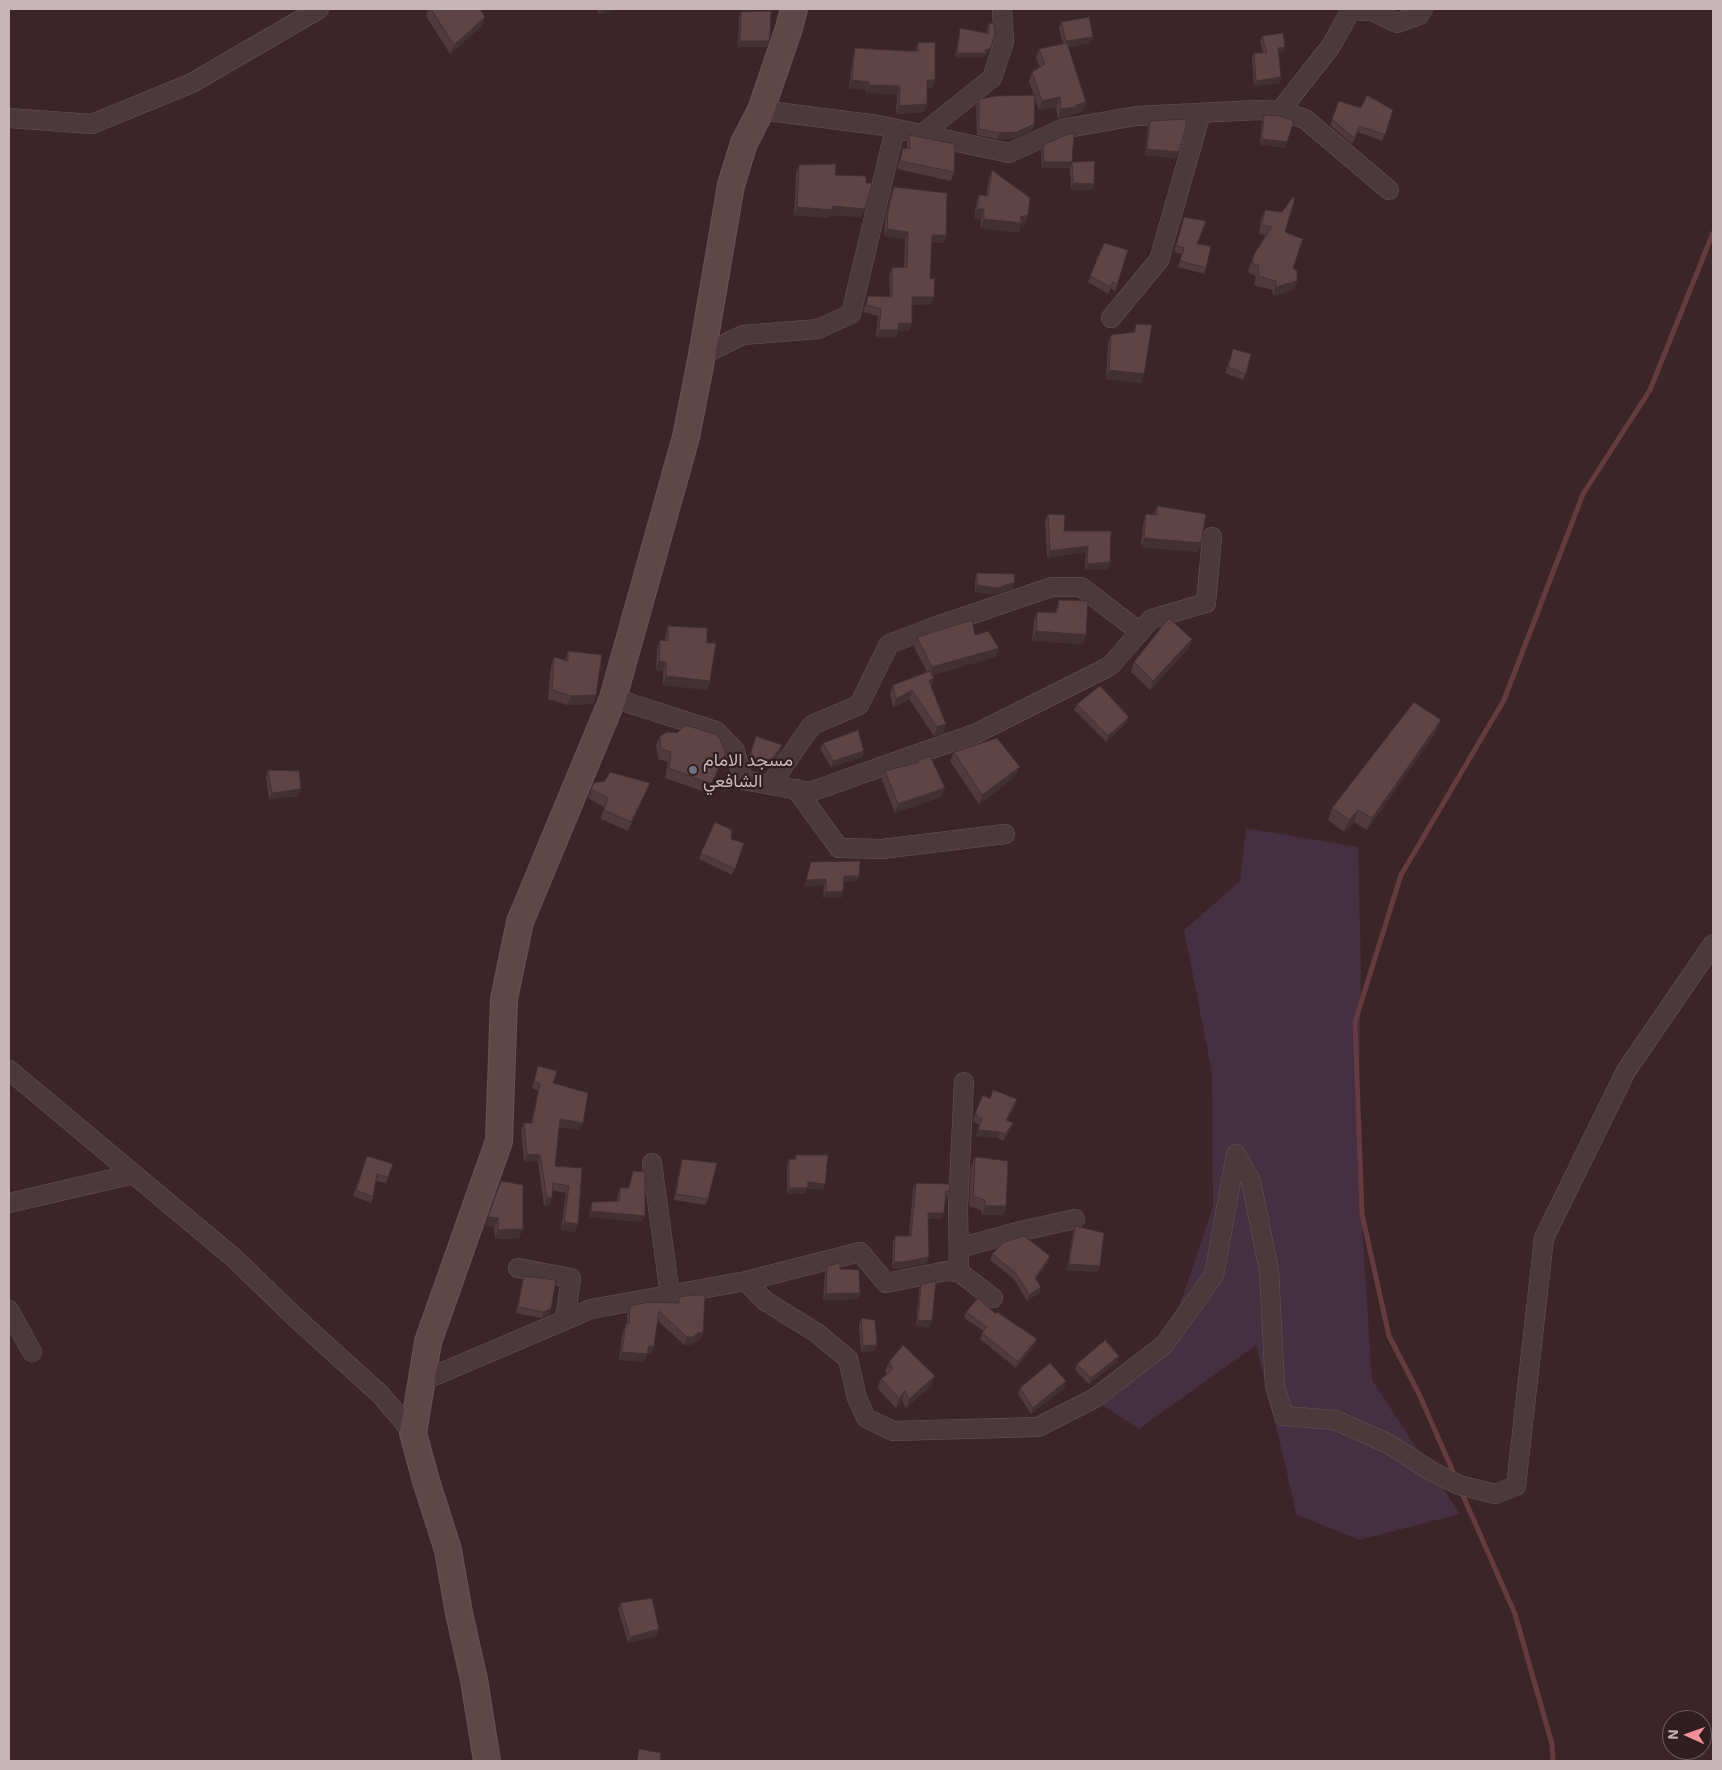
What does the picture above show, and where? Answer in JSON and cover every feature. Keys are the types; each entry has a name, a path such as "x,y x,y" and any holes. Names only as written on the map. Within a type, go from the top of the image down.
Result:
{"street":[{"path":"9,118 92,124 192,83 319,9"},
{"path":"486,1761 474,1680 459,1613 448,1550 413,1433 428,1342 499,1140 504,999 520,922 613,698 686,437 731,185 744,143 760,110 794,9"},
{"path":"922,134 992,78 1004,42 1002,9"},
{"path":"1280,111 1331,46 1351,10 1372,11 1397,23 1419,15 1423,9"},
{"path":"760,110 895,129 1009,153 1062,128 1136,116 1258,110 1280,111 1306,119 1389,190"},
{"path":"1111,318 1159,260 1201,113"},
{"path":"702,355 743,335 818,329 851,314 895,129"},
{"path":"613,698 716,730 735,751 742,780 810,792 977,733 1110,666 1151,619 1206,603 1212,537"},
{"path":"770,785 812,725 859,705 889,644 1052,587 1081,587 1140,632"},
{"path":"796,789 839,848 882,849 1005,834"},
{"path":"746,1281 765,1301 817,1333 848,1359 857,1398 866,1418 893,1431 1038,1427 1095,1398 1164,1345 1214,1275 1236,1154 1251,1181 1269,1271 1275,1386 1284,1416 1335,1420 1389,1444 1431,1471 1458,1485 1495,1494 1516,1486 1544,1238 1626,1071 1713,944"},
{"path":"9,1070 234,1258 296,1319 381,1395 413,1433"},
{"path":"959,1272 958,1206 964,1082"},
{"path":"652,1163 670,1295"},
{"path":"9,1203 134,1174"},
{"path":"959,1248 1020,1231 1075,1219"},
{"path":"422,1380 591,1309 746,1281 860,1252 886,1283 946,1270 959,1272 993,1298"},
{"path":"518,1268 571,1278 565,1320"},
{"path":"9,1310 32,1352"}],"shaded area":[{"path":"1246,828 1358,847 1361,965 1358,1163 1372,1380 1460,1514 1359,1540 1296,1514 1256,1345 1139,1429 1101,1404 1174,1322 1213,1207 1212,1073 1184,930 1240,881"}],"building":[{"path":"431,9 480,9 485,17 454,45"},
{"path":"771,11 769,41 740,41 741,12"},
{"path":"1089,17 1093,37 1066,41 1061,22"},
{"path":"989,23 994,24 995,35 990,49 985,50 985,53 957,53 960,28 989,34"},
{"path":"1283,33 1285,47 1278,48 1281,77 1256,81 1254,53 1267,53 1262,36"},
{"path":"935,42 935,80 927,80 927,104 899,106 900,86 869,85 869,82 852,80 855,48 918,51 918,43"},
{"path":"1067,43 1086,102 1076,105 1076,107 1061,109 1060,97 1042,101 1032,72 1045,64 1039,49"},
{"path":"1035,95 1034,124 1017,132 999,133 979,129 979,99 996,96"},
{"path":"1367,95 1393,110 1385,135 1360,126 1354,138 1332,119 1339,101 1361,108"},
{"path":"1264,115 1280,116 1294,121 1287,142 1262,139"},
{"path":"1186,119 1186,127 1179,152 1147,149 1150,121"},
{"path":"1074,133 1072,162 1044,162 1043,145"},
{"path":"909,135 955,144 954,172 900,161 903,148 910,149"},
{"path":"1095,161 1094,184 1073,183 1072,162"},
{"path":"836,164 835,175 866,176 866,183 872,183 865,209 832,206 832,210 797,207 799,165"},
{"path":"992,170 1030,198 1028,215 1020,217 1022,223 984,219 984,209 977,209 979,195 988,196"},
{"path":"894,187 947,193 946,235 932,235 930,279 935,278 934,297 912,297 912,323 899,323 898,330 879,330 881,309 866,305 868,296 892,297 892,268 907,267 908,232 887,229 888,211"},
{"path":"1293,197 1295,198 1285,232 1303,239 1293,268 1297,270 1297,281 1276,287 1276,281 1258,276 1259,266 1252,263 1254,254 1272,227 1262,225 1265,210 1282,212"},
{"path":"1184,217 1206,221 1197,244 1211,246 1206,268 1180,261 1184,248 1176,246"},
{"path":"1104,243 1128,250 1117,285 1113,282 1110,287 1090,276"},
{"path":"1136,324 1152,325 1144,374 1109,370 1111,335 1135,332"},
{"path":"1233,349 1251,354 1246,374 1228,367"},
{"path":"1157,506 1206,514 1201,543 1144,538 1146,514 1157,515"},
{"path":"1048,514 1065,515 1064,531 1111,531 1110,562 1087,564 1088,546 1050,551"},
{"path":"977,573 1014,574 1015,582 997,588 977,585"},
{"path":"1059,600 1088,601 1086,635 1036,631 1037,612 1057,613"},
{"path":"1169,618 1192,639 1153,681 1134,662"},
{"path":"972,620 975,635 988,631 999,648 932,667 917,637"},
{"path":"668,626 707,628 707,643 716,643 710,681 666,676 666,662 659,661 660,640 668,641"},
{"path":"568,651 602,655 596,695 571,696 552,690 554,657 568,661"},
{"path":"930,671 934,678 929,681 946,724 937,727 912,690 896,699 893,685"},
{"path":"1100,686 1129,717 1108,736 1077,704"},
{"path":"1414,702 1441,720 1372,818 1358,810 1349,820 1332,808"},
{"name":"مسجد الامام الشافعي","path":"685,725 715,734 720,739 726,752 711,784 669,768 671,752 661,749 660,736 667,732 677,733"},
{"path":"858,730 864,751 833,761 823,743"},
{"path":"756,736 782,745 770,762 753,758 751,752"},
{"path":"997,738 1020,767 982,795 954,752"},
{"path":"930,756 945,788 898,804 885,771 919,762 918,760"},
{"path":"268,770 299,771 301,789 272,793"},
{"path":"610,772 650,783 631,822 604,810 608,798 591,789 594,783 605,781"},
{"path":"715,822 732,830 731,839 744,843 735,869 701,853"},
{"path":"860,861 859,876 844,876 843,891 826,892 826,879 806,880 811,862"},
{"path":"538,1066 557,1071 553,1083 588,1093 583,1123 560,1119 555,1166 582,1168 578,1224 564,1222 569,1186 553,1183 552,1198 547,1198 540,1155 527,1154 524,1123 532,1123 540,1084 534,1081"},
{"path":"993,1090 1017,1099 1006,1120 1013,1123 1005,1135 1000,1132 978,1130 982,1119 976,1115 976,1111 983,1095 990,1099"},
{"path":"796,1155 828,1155 825,1184 808,1182 807,1188 789,1188 789,1159 796,1160"},
{"path":"367,1156 393,1164 388,1177 377,1174 373,1197 356,1190"},
{"path":"975,1157 1008,1161 1006,1206 985,1206 985,1200 973,1196"},
{"path":"682,1159 717,1163 708,1199 676,1194"},
{"path":"633,1171 645,1172 645,1216 591,1211 592,1202 619,1201 620,1188 629,1188"},
{"path":"501,1181 523,1185 523,1229 498,1230 498,1218 488,1217"},
{"path":"916,1183 950,1184 949,1192 946,1191 944,1213 928,1213 929,1257 894,1262 895,1236 911,1236"},
{"path":"1075,1226 1104,1233 1100,1266 1069,1264"},
{"path":"1024,1236 1050,1256 1035,1278 1041,1287 1029,1295 1016,1273 992,1254 1004,1242"},
{"path":"840,1263 840,1269 859,1270 860,1293 826,1294 827,1266"},
{"path":"524,1276 556,1280 551,1309 544,1312 518,1307"},
{"path":"936,1281 932,1321 918,1320 921,1284"},
{"path":"705,1295 703,1332 693,1337 687,1337 659,1311 654,1346 649,1346 647,1354 622,1352 626,1323 629,1324 630,1306 650,1302 679,1303 679,1297"},
{"path":"978,1298 996,1314 997,1312 1037,1339 1018,1362 982,1333 987,1327 966,1312"},
{"path":"861,1318 875,1320 877,1345 863,1346"},
{"path":"1105,1340 1119,1356 1091,1378 1077,1364"},
{"path":"903,1345 935,1376 909,1399 905,1391 899,1398 881,1379 893,1369 889,1362"},
{"path":"1050,1363 1066,1381 1033,1408 1020,1388"},
{"path":"652,1598 659,1629 630,1637 620,1603"},
{"path":"639,1749 661,1753 660,1761 637,1761"}],"waterway":[{"path":"1455,1476 1419,1394 1389,1336 1362,1214 1355,1022 1401,875 1504,700 1583,494 1650,390 1713,233"},
{"path":"1461,1491 1515,1614 1552,1744 1553,1761"}],"place":[{"name":"مسجد الامام الشافعي","path":"693,770"}]}
